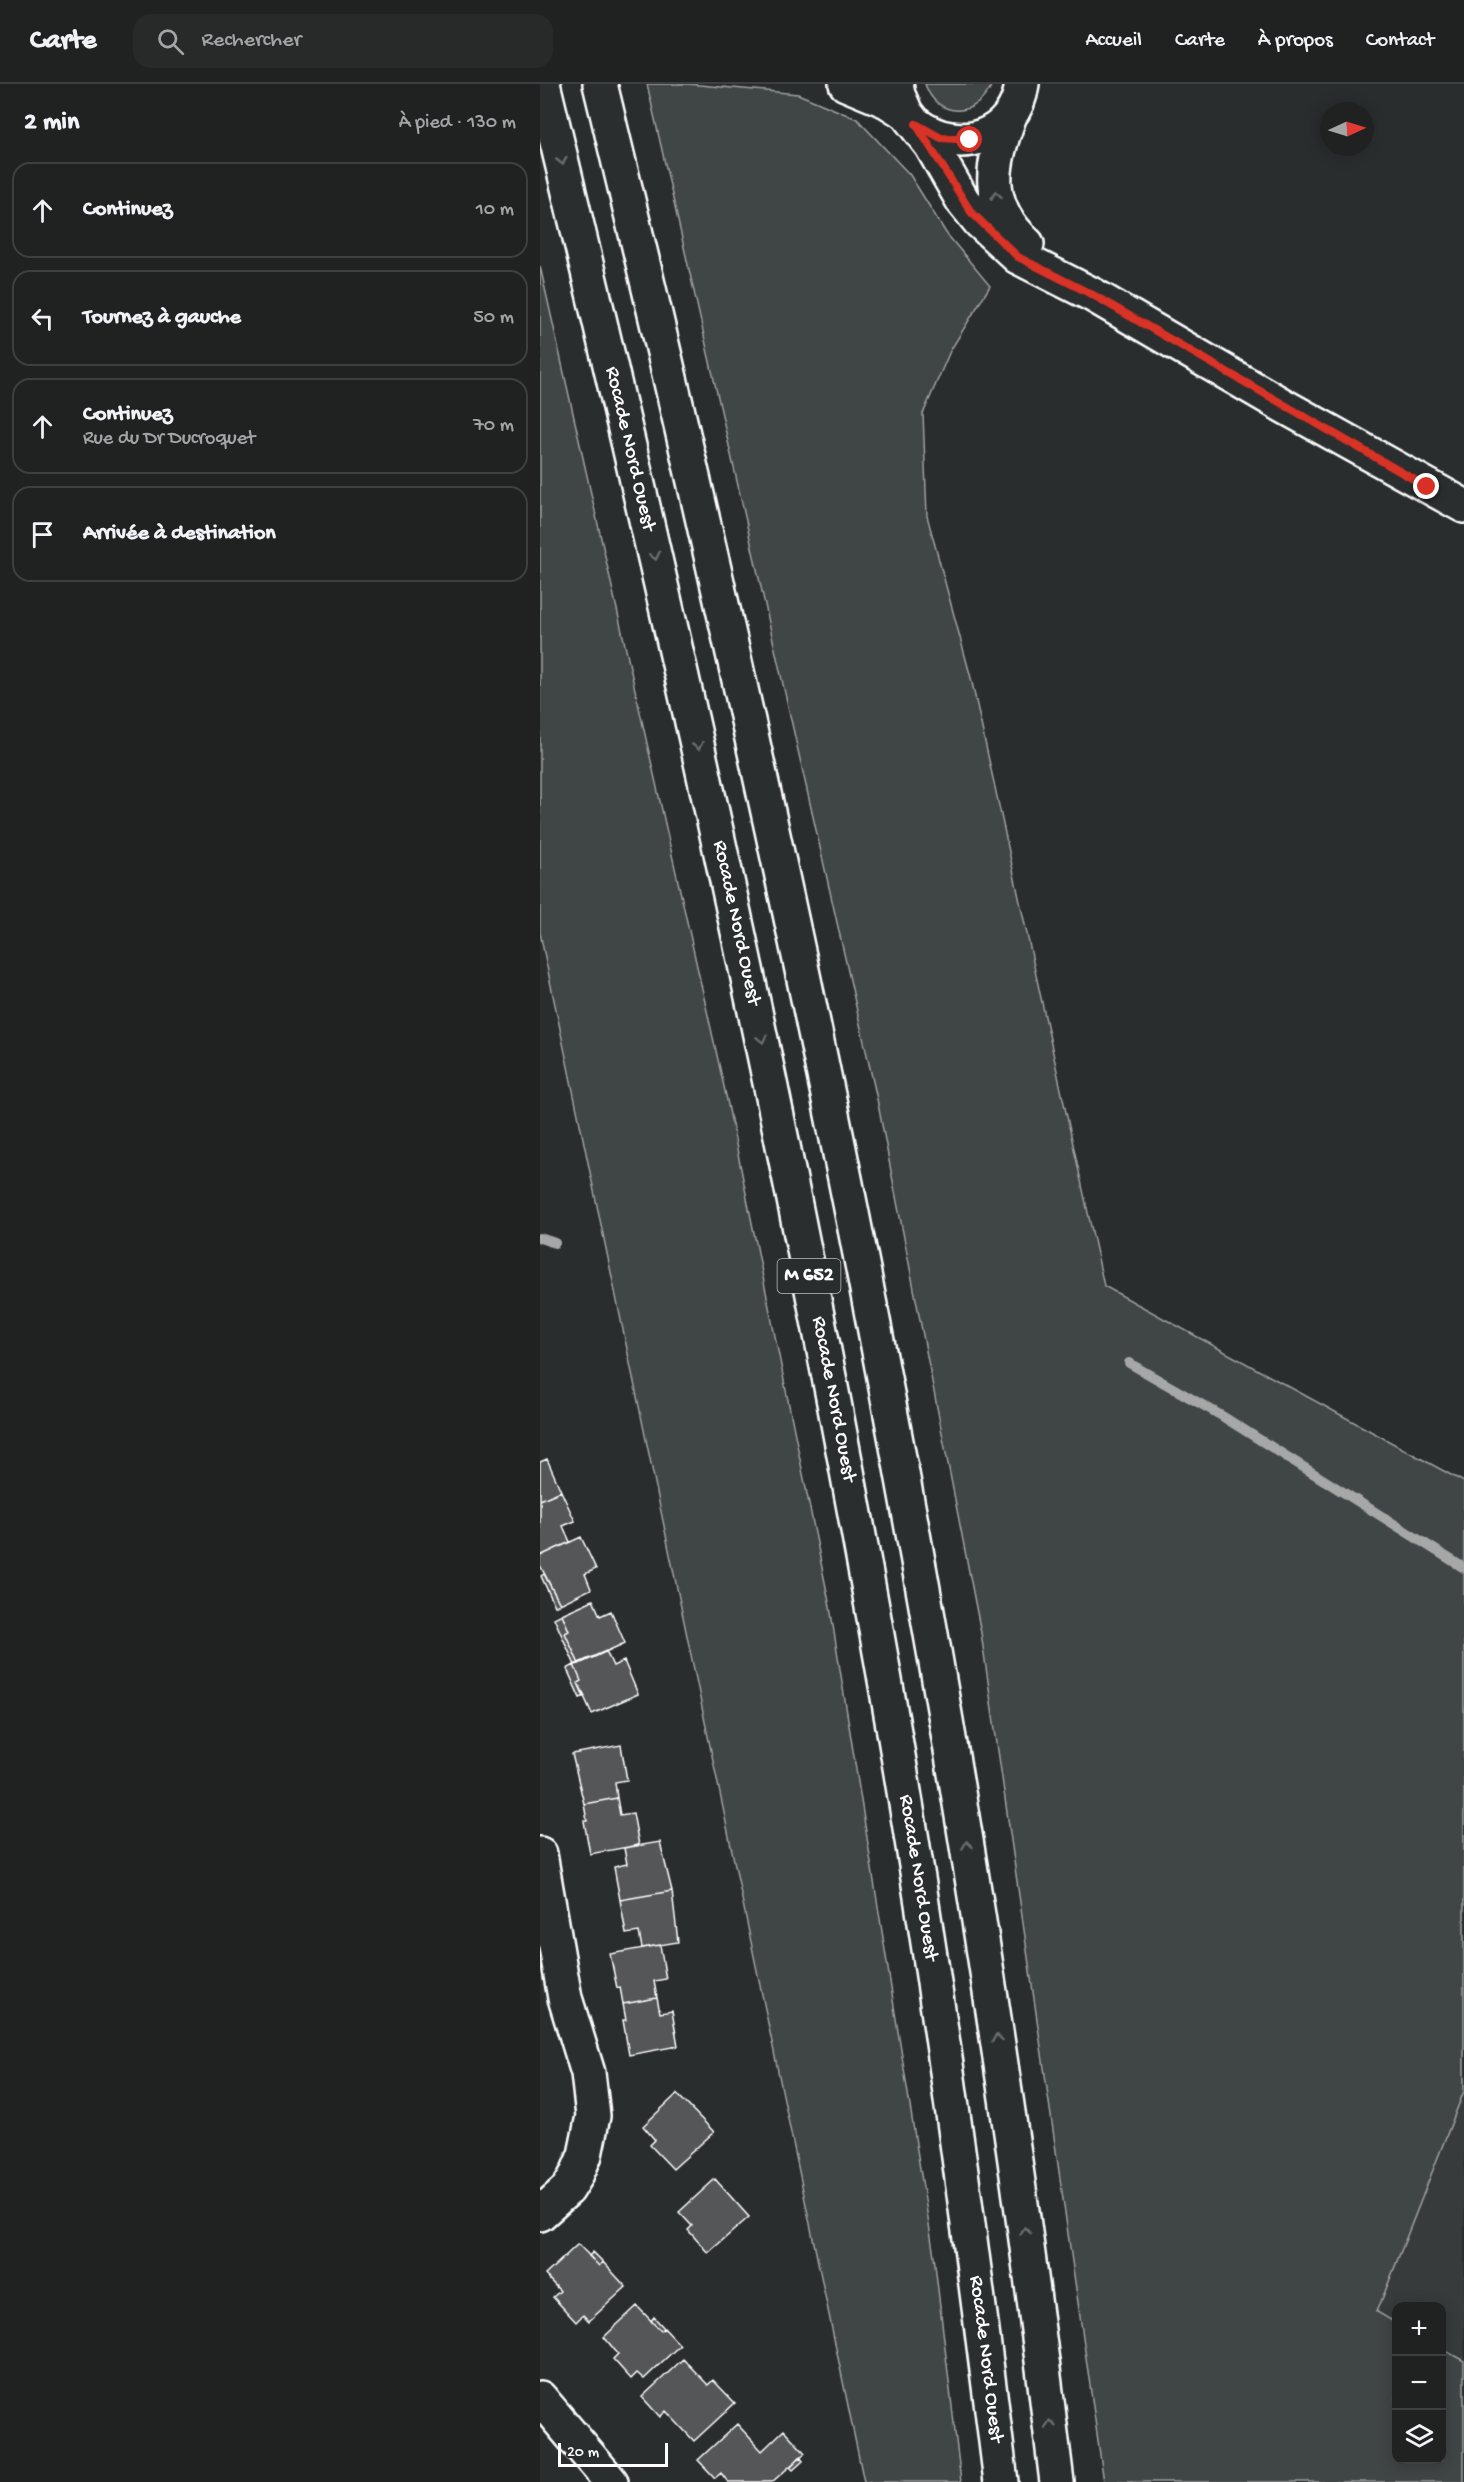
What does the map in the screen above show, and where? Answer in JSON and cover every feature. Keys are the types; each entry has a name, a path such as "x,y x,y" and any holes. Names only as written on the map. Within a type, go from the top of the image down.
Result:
{"main road":[{"name":"Rocade Nord Ouest","path":"543,84 731,891 828,1377 885,1680 921,1894 963,2182 1001,2482"},
{"name":"M 652","path":"600,84 678,406 756,750 873,1312 920,1568 978,1914 1031,2268 1057,2482"},
{"path":"846,84 906,107 941,138 961,141 988,134 1010,115"},
{"path":"1022,84 1020,97 1010,115 1000,143 995,170 995,194 999,208 1012,229 1025,242 1093,295"},
{"path":"906,107 932,145 967,207 998,241 1033,266 1093,295 1282,405 1464,506"},
{"path":"540,1854 544,1902 569,2017 588,2073 593,2116 588,2146 576,2176 568,2189 540,2214"},
{"path":"540,2398 610,2482"}],"shaded area":[{"path":"647,84 688,84 798,94 857,119 910,175 946,233 990,286 950,351 923,414 927,516 971,678 1104,1286 1464,1482 1464,2091 1377,2312 1392,2321 1392,2464 1446,2464 1446,2351 1464,2361 1464,2482 1104,2482 981,1633 877,1099"},
{"path":"925,84 992,84 986,95 977,103 958,110 948,109 939,104 931,96"},
{"path":"540,266 727,1100 830,1607 934,2256 961,2482 864,2482 540,933"},
{"path":"1464,2091 1464,2361 1446,2351 1446,2302 1392,2302 1392,2321 1377,2312"}],"building":[{"path":"547,1459 561,1491 540,1500 540,1462"},
{"path":"561,1491 575,1521 563,1526 570,1542 540,1556 540,1500"},
{"path":"581,1537 596,1569 585,1574 591,1589 560,1604 540,1565 540,1556"},
{"path":"544,1574 560,1604 555,1606 541,1576"},
{"path":"593,1600 600,1616 611,1611 625,1643 579,1664 565,1633 569,1631 562,1614"},
{"path":"562,1614 569,1631 565,1633 579,1664 575,1665 554,1618"},
{"path":"606,1651 613,1666 624,1661 638,1694 592,1714 578,1683 581,1681 574,1665"},
{"path":"574,1665 581,1681 578,1683 585,1696 580,1698 567,1669"},
{"path":"621,1745 627,1780 615,1782 617,1798 584,1804 572,1754"},
{"path":"617,1798 620,1815 633,1813 639,1845 590,1854 584,1821 587,1821 584,1804"},
{"path":"660,1842 672,1891 620,1900 614,1867 627,1864 624,1848"},
{"path":"672,1891 678,1942 642,1948 639,1932 626,1934 620,1900"},
{"path":"660,1945 666,1979 654,1981 657,1998 623,2004 610,1954"},
{"path":"657,1998 660,2013 672,2011 678,2046 629,2055 623,2020 626,2020 623,2004"},
{"path":"677,2094 714,2132 673,2169 650,2145 655,2140 643,2126"},
{"path":"715,2179 749,2217 708,2253 688,2230 692,2226 679,2212"},
{"path":"578,2244 599,2266 603,2262 626,2287 589,2321 583,2315 576,2322 553,2297 560,2291 545,2275"},
{"path":"593,2252 603,2262 599,2266 589,2256"},
{"path":"637,2306 661,2331 664,2328 680,2345 644,2379 637,2373 631,2379 613,2359 618,2354 604,2337"},
{"path":"654,2317 664,2328 661,2331 651,2321"},
{"path":"683,2359 708,2385 713,2380 735,2403 694,2441 666,2411 660,2417 642,2397"},
{"path":"737,2424 762,2451 784,2430 805,2453 772,2482 728,2482 721,2473 715,2478 698,2460"},
{"path":"800,2457 803,2461 793,2470 790,2467"}],"waterway":[{"path":"540,1238 555,1243"},
{"path":"1129,1363 1222,1416 1464,1568"}],"route":[{"path":"970,140 941,138 916,124 932,145 971,212 998,241 1018,257 1093,295 1427,487"}]}
